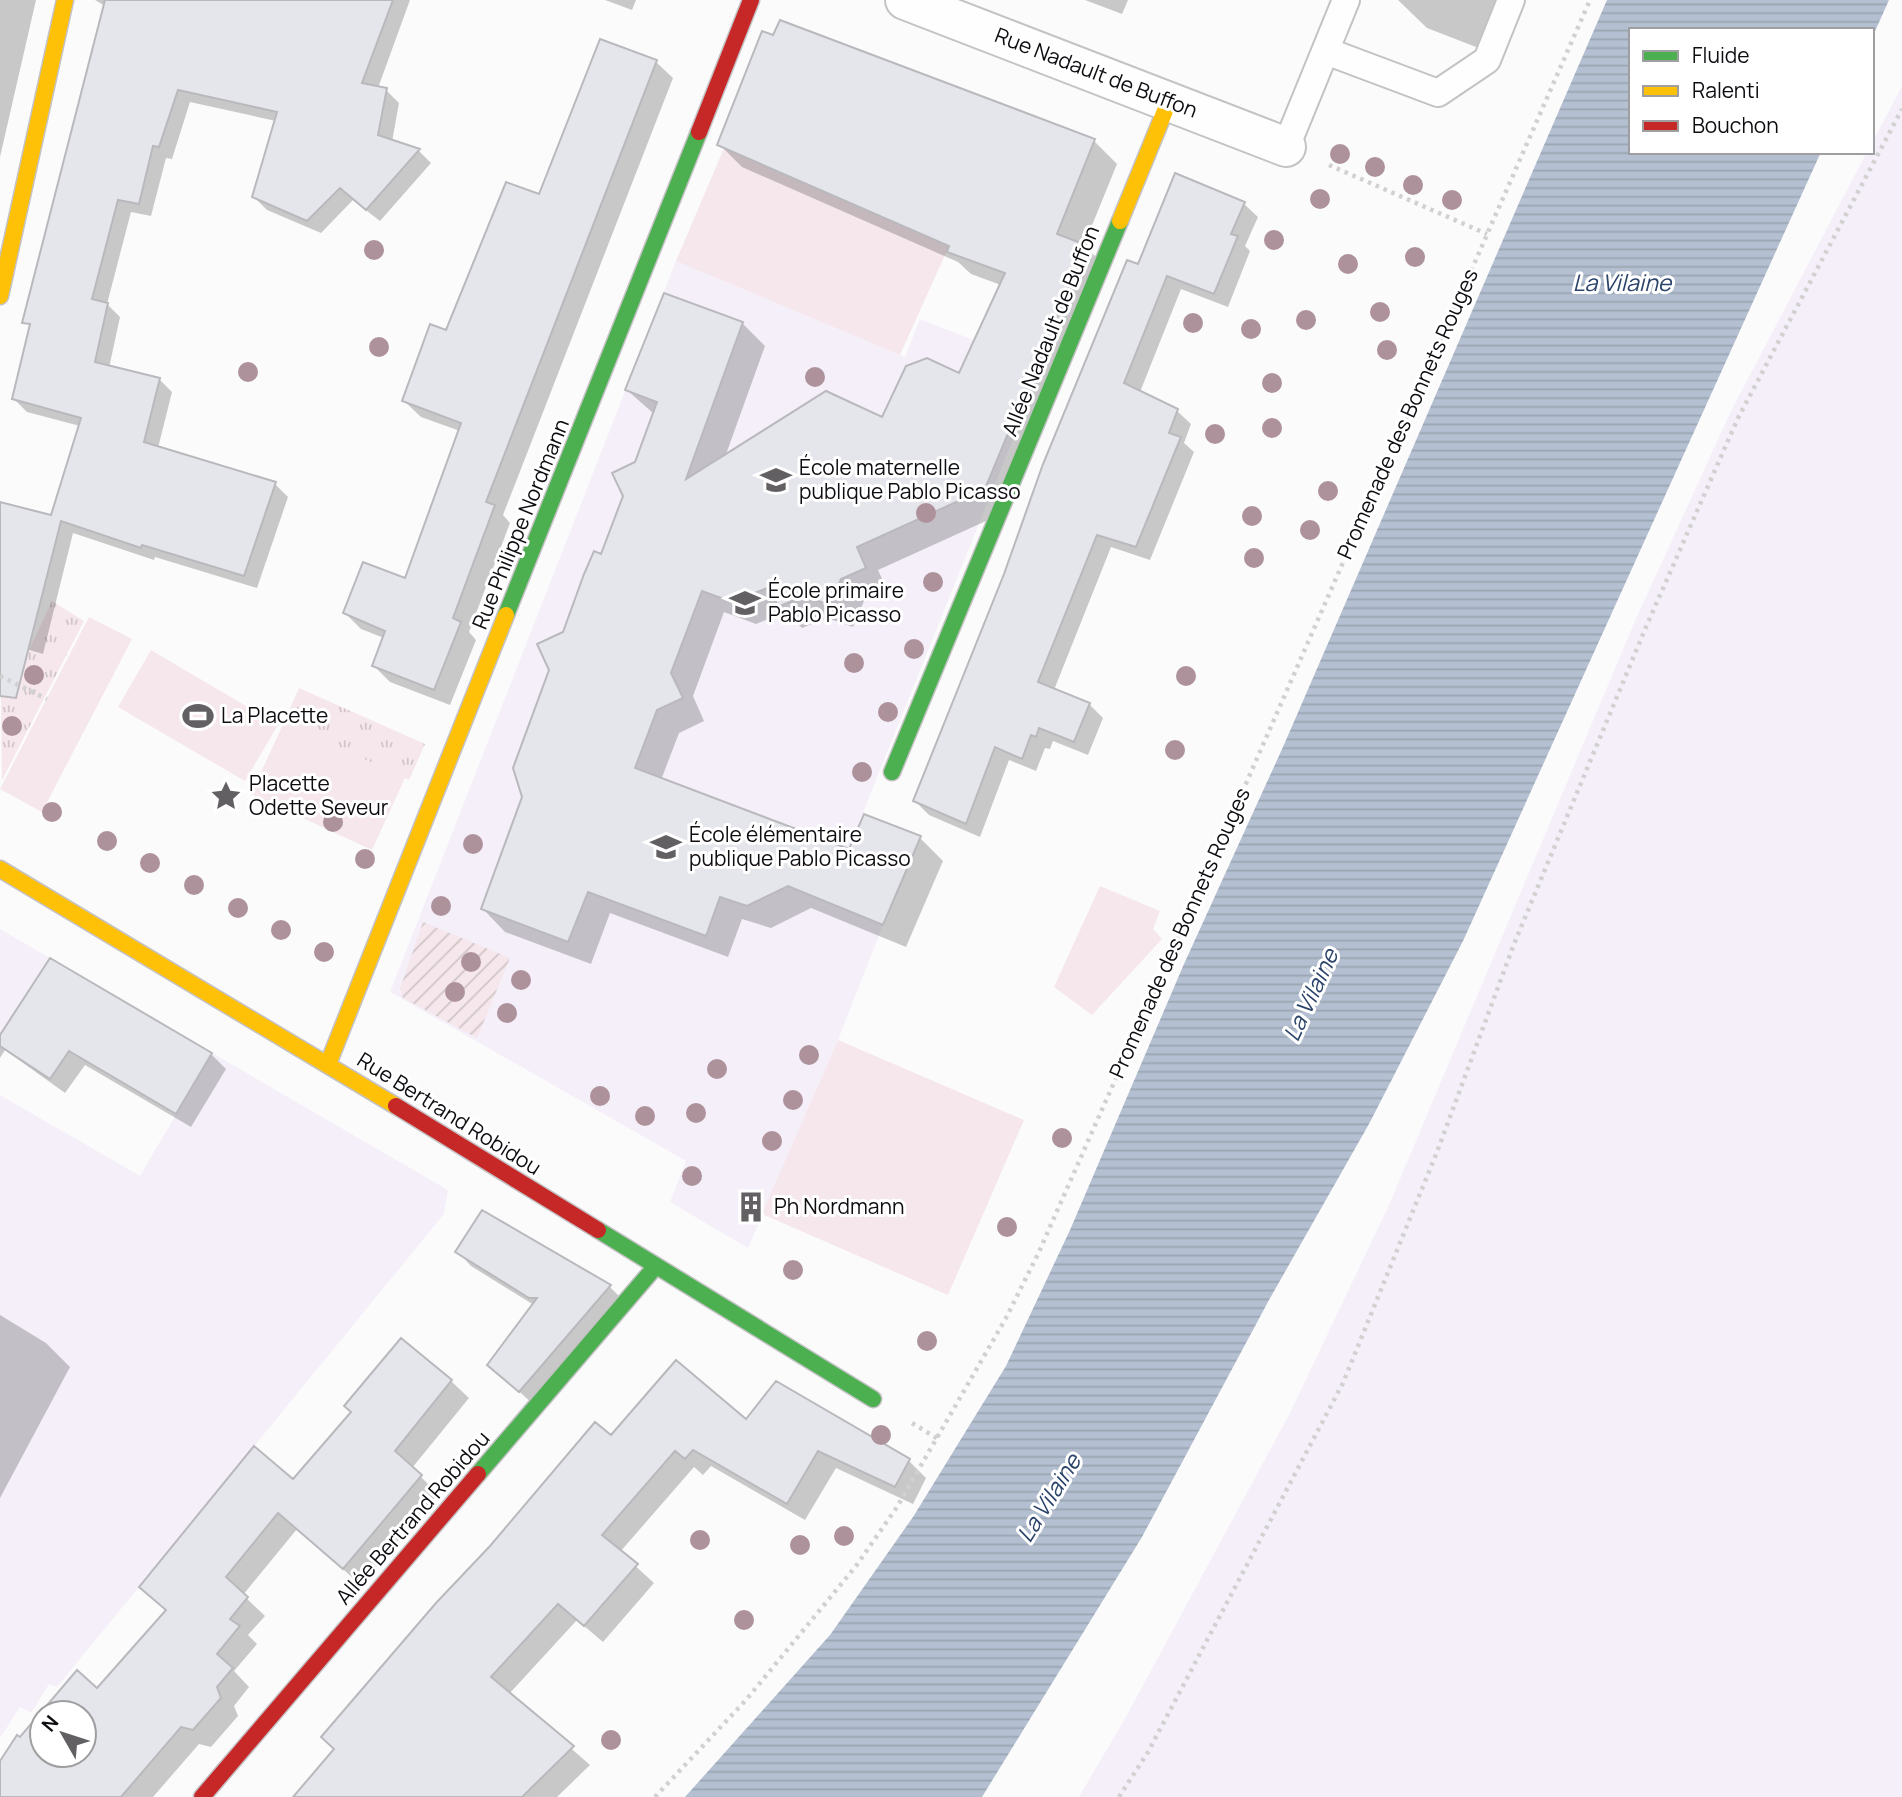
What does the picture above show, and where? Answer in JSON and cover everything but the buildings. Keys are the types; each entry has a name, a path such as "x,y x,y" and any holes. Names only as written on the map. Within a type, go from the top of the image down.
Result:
{"street":[{"path":"0,296 9,223 65,0"},
{"name":"Rue Philippe Nordmann","path":"328,1064 751,0"},
{"name":"Rue Nadault de Buffon","path":"905,0 1286,147"},
{"name":"Allée Nadault de Buffon","path":"892,772 1169,101"},
{"name":"Rue Bertrand Robidou","path":"0,869 328,1064 873,1399"},
{"name":"Allée Bertrand Robidou","path":"202,1797 656,1266"}],"lane":[{"path":"1286,147 1346,0"},
{"path":"1326,51 1438,93 1487,60 1511,0"}],"path":[{"name":"Promenade des Bonnets Rouges","path":"655,1797 746,1700 856,1566 897,1507 1006,1318 1038,1254 1196,898 1590,0"},
{"path":"1119,1797 1148,1752 1343,1383 1437,1152 1514,944 1640,640 1738,418 1902,109"},
{"path":"1286,147 1487,234"},
{"path":"0,676 47,699"}],"shaded area":[{"path":"1902,86 1902,1797 1079,1797 1127,1715 1290,1413 1389,1205 1635,621 1731,411 1866,154 1874,154 1874,139"},
{"name":"École primaire Pablo Picasso","path":"676,261 905,357 920,319 1042,367 827,902 883,925 838,1040 748,1248 670,1202 686,1161 390,992"},
{"path":"0,929 50,958 0,1035"},
{"path":"212,1053 448,1190 444,1214 57,1687 49,1684 40,1699 28,1699 28,1711 20,1707 0,1738 0,1095 140,1176"}],"green space":[{"path":"724,148 949,246 900,355 676,261"},
{"path":"52,601 84,621 2,780 0,641 30,648"},
{"path":"89,617 132,639 42,812 0,789"},
{"name":"La Placette","path":"151,650 278,725 245,781 118,707"},
{"path":"299,688 425,744 409,780 284,722"},
{"path":"284,722 405,778 372,850 251,794"},
{"path":"1100,886 1160,911 1153,929 1162,939 1092,1015 1054,987"},
{"path":"423,922 510,958 477,1038 403,998 400,989"},
{"path":"838,1040 1024,1120 948,1295 762,1214"}],"water":[{"name":"La Vilaine","path":"1607,0 1889,0 1874,34 1874,28 1629,28 1629,154 1820,154 1463,941 1369,1124 1269,1300 1142,1537 982,1797 685,1797 830,1635 913,1517 1006,1366 1070,1230 1184,964 1283,747"}],"traffic: fast":[{"path":"506,615 699,132"},
{"path":"892,772 1120,221"},
{"path":"598,1230 873,1399"},
{"path":"478,1474 656,1266"}],"traffic: slow":[{"path":"0,296 65,0"},
{"path":"1120,221 1169,101"},
{"path":"328,1064 506,615"},
{"path":"0,869 396,1106"}],"traffic: jam":[{"path":"699,132 751,0"},
{"path":"396,1106 598,1230"},
{"path":"202,1797 478,1474"}],"place":[{"name":"École maternelle publique Pablo Picasso","path":"776,480"},
{"name":"École primaire Pablo Picasso","path":"745,603"},
{"name":"La Placette","path":"198,716"},
{"name":"Placette Odette Seveur","path":"226,796"},
{"name":"École élémentaire publique Pablo Picasso","path":"666,847"},
{"name":"Ph Nordmann","path":"751,1207"}]}
